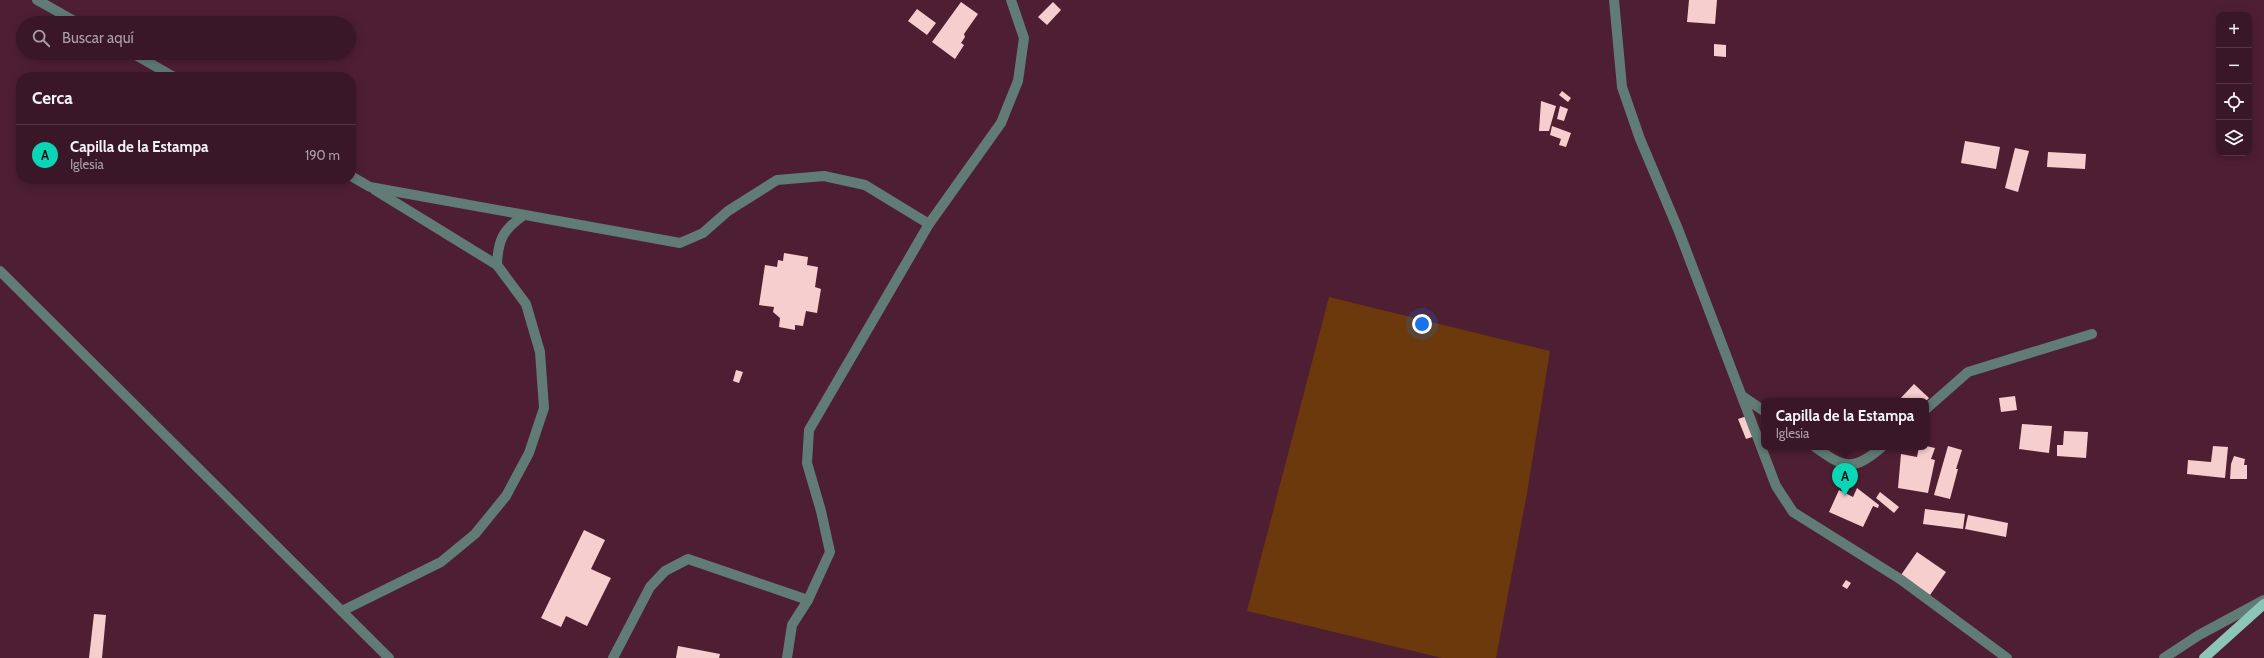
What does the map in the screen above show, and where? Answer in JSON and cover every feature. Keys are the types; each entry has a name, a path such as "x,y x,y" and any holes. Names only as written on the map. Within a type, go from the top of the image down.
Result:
{"main road":[{"path":"2204,658 2264,604"}],"street":[{"path":"37,0 66,16"},
{"path":"787,658 792,625 808,600 830,552 821,511 806,463 809,430 929,224 1001,123 1018,81 1024,38 1011,0"},
{"path":"1614,0 1619,69 1625,95 1640,139 1678,229 1761,446"},
{"path":"144,60 165,72"},
{"path":"370,187 680,243 703,233 728,211 777,180 824,176 865,185 929,224"},
{"path":"342,611 441,562 474,534 506,496 529,453 544,408 540,352 526,304 497,265 356,179"},
{"path":"497,265 498,252 508,226 524,215"},
{"path":"0,271 389,658"},
{"path":"1929,405 1968,372 2092,334"},
{"path":"1742,396 1761,409"},
{"path":"1762,450 1776,486 1793,512 1900,579 2007,658"},
{"path":"1819,450 1836,462 1845,465 1861,463 1878,450"},
{"path":"613,658 650,587 665,570 688,559 808,600"},
{"path":"2164,658 2198,635 2264,600"}],"shaded area":[{"path":"1329,297 1550,351 1527,493 1496,658 1442,658 1247,611"}],"building":[{"path":"1689,0 1717,0 1715,24 1687,22"},
{"path":"961,2 978,14 964,34 965,37 961,43 964,45 955,59 932,42"},
{"path":"1053,2 1061,10 1047,25 1038,17"},
{"path":"917,9 936,23 927,35 908,21"},
{"path":"1714,44 1726,45 1726,57 1714,56"},
{"path":"1562,91 1571,98 1568,102 1559,95"},
{"path":"1541,101 1556,106 1549,131 1539,131"},
{"path":"1560,106 1568,109 1564,121 1557,119"},
{"path":"1552,126 1571,133 1566,147 1559,145 1561,139 1550,135"},
{"path":"1965,141 2000,147 1996,169 1961,163"},
{"path":"2015,148 2029,151 2018,192 2005,188"},
{"path":"2048,152 2086,154 2085,169 2047,167"},
{"path":"784,253 808,257 807,265 818,267 815,287 821,289 817,313 806,311 803,326 795,325 795,330 779,327 780,318 773,312 774,307 759,305 765,265 777,267 778,260 783,261"},
{"path":"736,370 743,372 739,383 733,381"},
{"path":"1914,384 1929,398 1901,398"},
{"path":"2015,396 2017,410 2001,412 1999,398"},
{"path":"1747,416 1755,436 1746,439 1738,419"},
{"path":"2022,424 2052,426 2049,453 2019,449"},
{"path":"2064,431 2088,432 2086,458 2057,456 2057,445 2063,445"},
{"path":"1948,446 1962,450 1956,469 1958,469 1950,499 1934,495"},
{"path":"2213,446 2228,447 2225,478 2187,474 2188,460 2211,462"},
{"path":"1929,447 1935,448 1931,459 1935,460 1928,493 1898,488 1901,454 1917,457 1918,450 1929,450"},
{"path":"2234,456 2245,459 2244,465 2247,465 2247,479 2230,479 2231,464"},
{"path":"1857,488 1879,505 1878,508 1873,506 1863,527 1829,512 1839,490 1853,497"},
{"path":"1880,492 1899,507 1894,513 1876,498"},
{"path":"1925,509 1965,514 1963,529 1923,524"},
{"path":"1968,515 2008,523 2006,537 1965,529"},
{"path":"584,530 605,540 591,569 611,578 587,626 566,616 561,627 541,618"},
{"path":"1917,552 1946,572 1930,595 1901,575"},
{"path":"1846,580 1851,583 1847,589 1842,586"},
{"path":"94,614 106,615 102,658 89,658"},
{"path":"678,646 720,654 719,658 676,658"}],"place":[{"name":"Capilla de la Estampa","path":"1845,496"}]}
